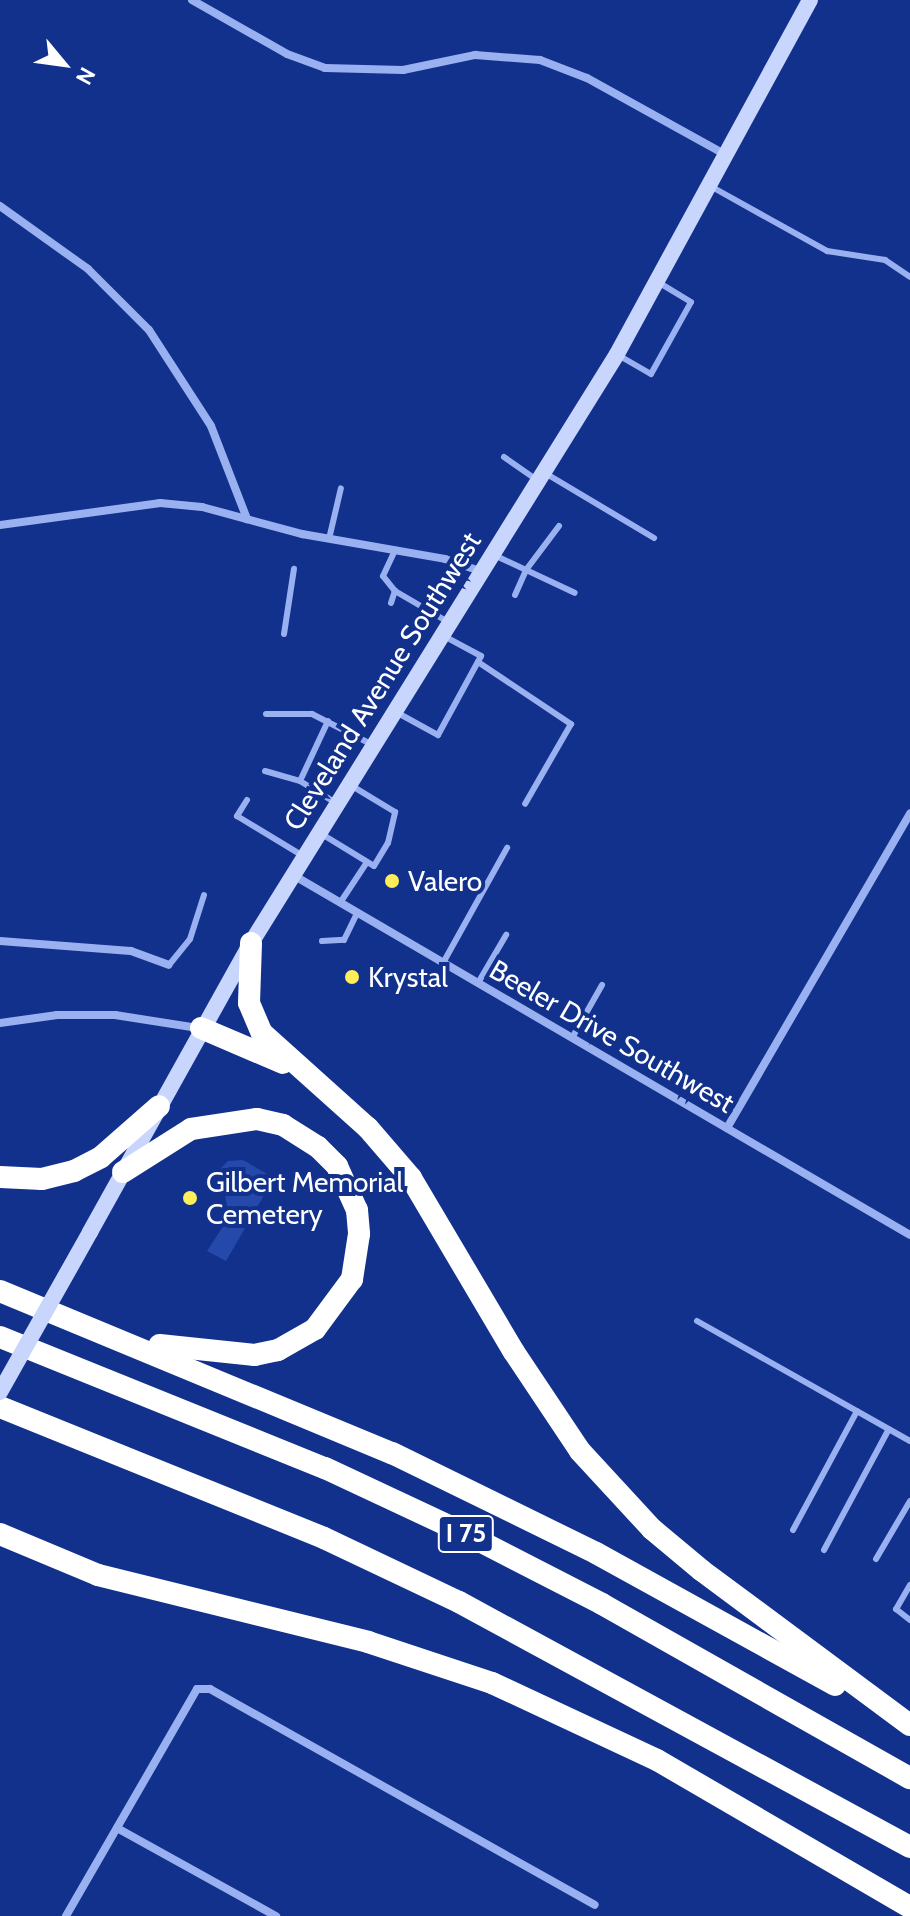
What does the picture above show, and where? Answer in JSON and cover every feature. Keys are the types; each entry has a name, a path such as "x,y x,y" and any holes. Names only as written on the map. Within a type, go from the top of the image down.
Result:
{"highway":[{"path":"251,943 247,987 254,1020 271,1044 368,1128 411,1178 554,1416 609,1485 701,1570 910,1726"},
{"path":"201,1028 302,1072"},
{"path":"0,1177 42,1179 74,1171 101,1157 159,1106"},
{"path":"119,1339 233,1355 278,1350 315,1329 342,1299 355,1268 359,1234 353,1199 337,1166 318,1147 283,1125 237,1118 191,1129 123,1172"},
{"path":"0,1291 289,1408 492,1500 910,1726"},
{"name":"I 75","path":"0,1337 325,1468 468,1535 602,1604 910,1778"},
{"name":"I 75","path":"0,1407 324,1538 561,1654 910,1847"},
{"path":"0,1534 48,1558 126,1583 413,1655 492,1683 657,1760 910,1907"},
{"path":"0,1553 48,1558"},
{"path":"736,1751 910,1862"}],"main road":[{"name":"Cleveland Avenue Southwest","path":"0,1392 251,943 617,354 810,0"}],"street":[{"path":"192,0 287,54 325,68 403,70 475,55 540,60 587,78 727,155"},
{"path":"0,206 88,269 149,330 211,426 247,519"},
{"path":"0,525 160,503 202,507 329,539 395,550 480,571"},
{"path":"727,1128 910,813"},
{"name":"Beeler Drive Southwest","path":"293,875 910,1235"},
{"path":"0,941 131,951 169,965"},
{"path":"0,1023 57,1015 115,1015 201,1028"},
{"path":"66,1916 197,1689 210,1689 595,1905"},
{"path":"117,1828 276,1916"}],"lane":[{"path":"709,185 827,251 885,260 910,277"},
{"path":"617,354 651,374 691,302 656,281"},
{"path":"504,457 654,538"},
{"path":"329,539 341,488"},
{"path":"515,595 526,570 559,526"},
{"path":"394,711 438,735 481,656 395,591 383,576 395,550"},
{"path":"491,553 575,593"},
{"path":"284,634 294,569"},
{"path":"391,603 395,591"},
{"path":"478,662 571,724 525,804"},
{"path":"266,714 312,714 373,745"},
{"path":"300,781 328,721"},
{"path":"265,771 300,781 337,804"},
{"path":"319,832 374,866 388,843 395,812 349,784"},
{"path":"247,800 237,816 304,857"},
{"path":"439,978 507,848"},
{"path":"340,903 367,862"},
{"path":"169,965 190,939 204,895"},
{"path":"322,941 344,940 357,913"},
{"path":"478,983 506,935"},
{"path":"572,1038 602,985"},
{"path":"697,1321 910,1441"},
{"path":"793,1530 857,1411"},
{"path":"824,1550 889,1429"},
{"path":"876,1559 910,1501"},
{"path":"910,1585 896,1609 910,1620"}],"shaded area":[{"path":"243,1160 274,1178 226,1261 207,1251 229,1217 220,1169 228,1161"}],"place":[{"name":"Valero","path":"392,881"},
{"name":"Krystal","path":"352,977"},
{"name":"Gilbert Memorial Cemetery","path":"190,1198"}]}
